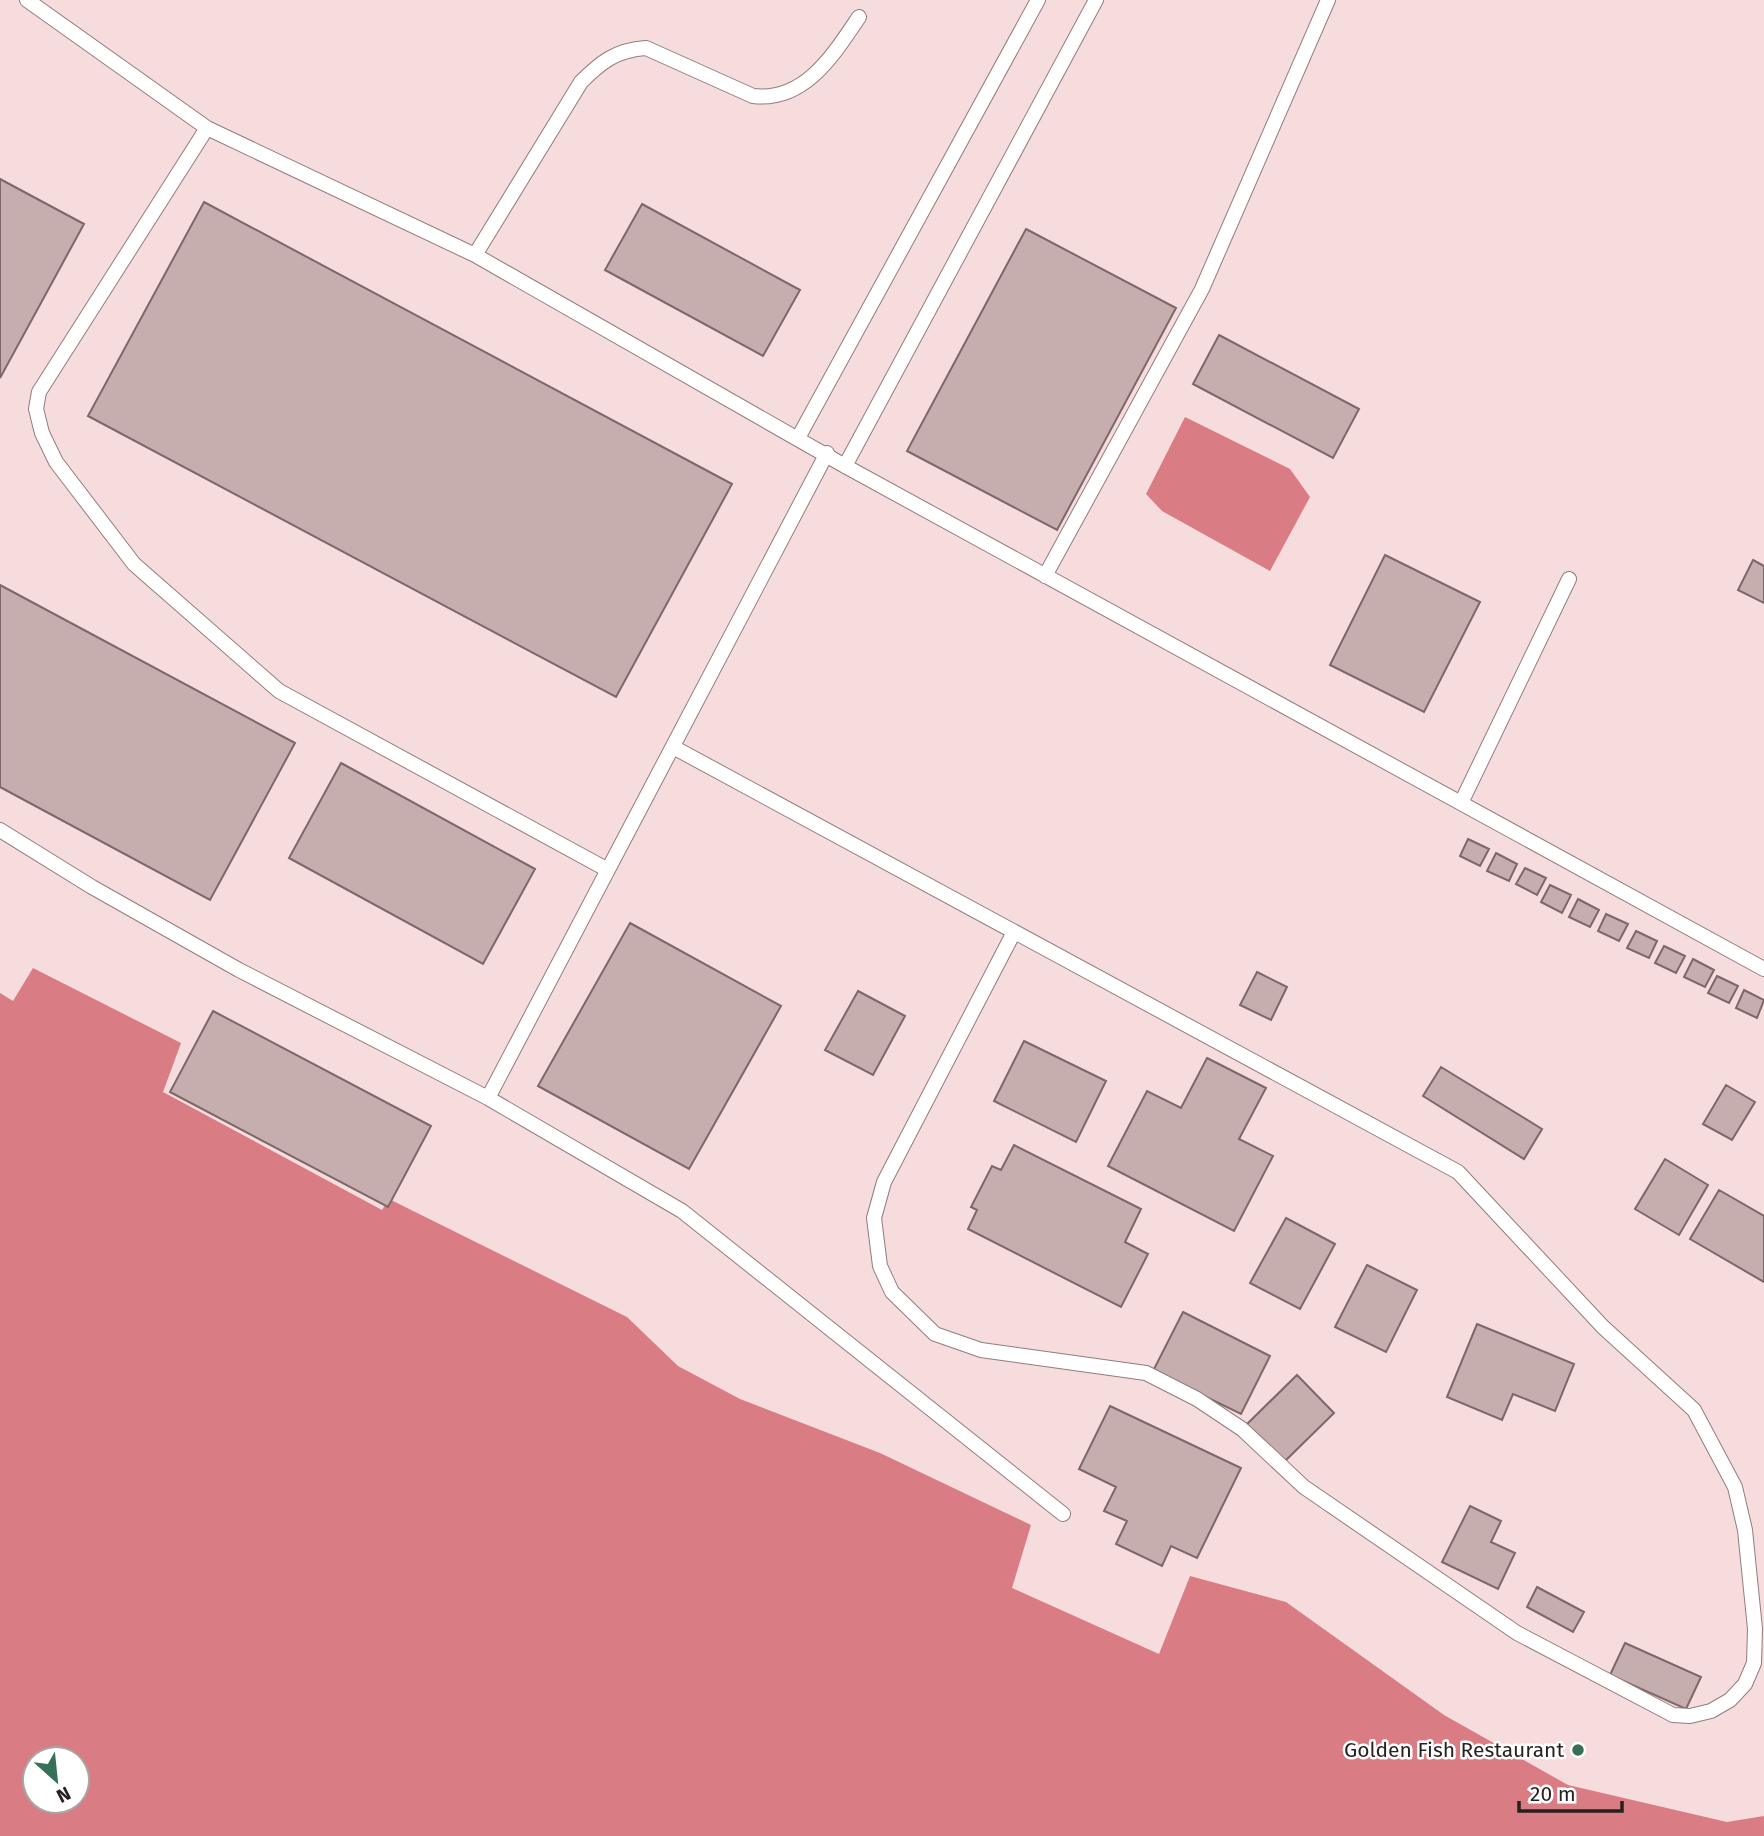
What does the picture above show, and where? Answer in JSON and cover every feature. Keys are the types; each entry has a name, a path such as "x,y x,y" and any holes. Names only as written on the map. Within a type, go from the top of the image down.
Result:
{"lane":[{"path":"27,0 207,128 475,255 827,453 845,466 1764,969"},
{"path":"798,438 1038,0"},
{"path":"845,466 1096,0"},
{"path":"1045,576 1202,289 1328,0"},
{"path":"475,255 581,82 603,60 629,49 646,48 753,96 765,98 807,81 827,65 859,17"},
{"path":"207,128 39,392 36,409 42,433 56,462 134,564 279,691 608,870"},
{"path":"488,1098 827,453"},
{"path":"1461,803 1569,579"},
{"path":"673,747 1458,1172 1603,1327 1693,1410 1735,1487 1745,1530 1755,1629 1755,1663 1745,1684 1730,1700 1701,1714 1673,1715 1517,1633 1304,1487 1242,1429 1197,1399 1146,1373 981,1350 935,1334 911,1313 892,1292 880,1266 874,1218 884,1182 1014,932"},
{"path":"0,830 92,887 239,970 488,1098 689,1216 1063,1514"}],"shaded area":[{"path":"1185,417 1290,469 1310,497 1270,571 1162,511 1146,494"},
{"path":"33,968 181,1043 163,1092 382,1210 389,1199 627,1317 678,1366 740,1399 880,1453 1031,1525 1012,1588 1159,1654 1190,1576 1286,1602 1444,1715 1568,1785 1727,1822 1764,1816 1764,1836 0,1836 0,993 13,1001"}],"building":[{"path":"0,179 84,224 0,378"},
{"path":"204,202 732,484 616,697 88,416"},
{"path":"642,204 800,290 763,356 605,270"},
{"path":"1026,229 1176,308 1057,530 907,451"},
{"path":"1219,335 1359,409 1333,458 1193,384"},
{"path":"1385,555 1480,602 1424,712 1330,665"},
{"path":"1753,560 1764,566 1764,603 1738,590"},
{"path":"0,585 295,743 210,900 0,787"},
{"path":"341,763 535,869 483,964 289,858"},
{"path":"1468,839 1489,849 1480,866 1460,856"},
{"path":"1496,853 1517,864 1509,881 1487,871"},
{"path":"1525,868 1546,878 1537,895 1516,884"},
{"path":"1550,885 1571,895 1562,913 1541,902"},
{"path":"1578,899 1599,910 1590,927 1569,917"},
{"path":"1606,914 1628,924 1619,941 1598,931"},
{"path":"630,923 781,1006 689,1169 538,1086"},
{"path":"1636,931 1657,941 1649,958 1627,948"},
{"path":"1664,946 1685,956 1676,973 1655,963"},
{"path":"1693,959 1714,970 1705,987 1684,977"},
{"path":"1257,972 1287,987 1271,1020 1240,1005"},
{"path":"1717,976 1738,986 1729,1003 1708,993"},
{"path":"1744,990 1764,1000 1757,1018 1736,1008"},
{"path":"858,991 905,1016 873,1075 825,1050"},
{"path":"213,1011 431,1126 388,1207 170,1092"},
{"path":"1024,1041 1106,1081 1076,1142 994,1101"},
{"path":"1207,1058 1266,1088 1239,1139 1273,1156 1234,1231 1108,1166 1147,1091 1181,1108"},
{"path":"1441,1067 1542,1129 1524,1159 1423,1096"},
{"path":"1726,1085 1755,1102 1732,1140 1703,1124"},
{"path":"1014,1145 1141,1209 1125,1242 1148,1254 1121,1307 968,1229 977,1210 971,1207 992,1166 1001,1170"},
{"path":"1665,1159 1708,1185 1679,1235 1635,1209"},
{"path":"1719,1190 1764,1216 1764,1282 1690,1239"},
{"path":"1286,1218 1335,1244 1300,1309 1250,1283"},
{"path":"1367,1265 1417,1290 1386,1352 1335,1327"},
{"path":"1183,1312 1270,1356 1241,1414 1153,1371"},
{"path":"1477,1324 1574,1364 1555,1411 1513,1394 1502,1420 1447,1397"},
{"path":"1297,1375 1334,1413 1283,1463 1245,1426"},
{"path":"1110,1406 1241,1468 1197,1558 1171,1546 1162,1566 1116,1544 1127,1521 1104,1511 1116,1487 1079,1469"},
{"path":"1470,1506 1501,1521 1491,1542 1515,1553 1498,1589 1442,1562"},
{"path":"1537,1587 1584,1612 1573,1632 1527,1607"},
{"path":"1625,1643 1701,1677 1686,1709 1610,1675"}],"place":[{"name":"Golden Fish Restaurant","path":"1578,1750"}]}
